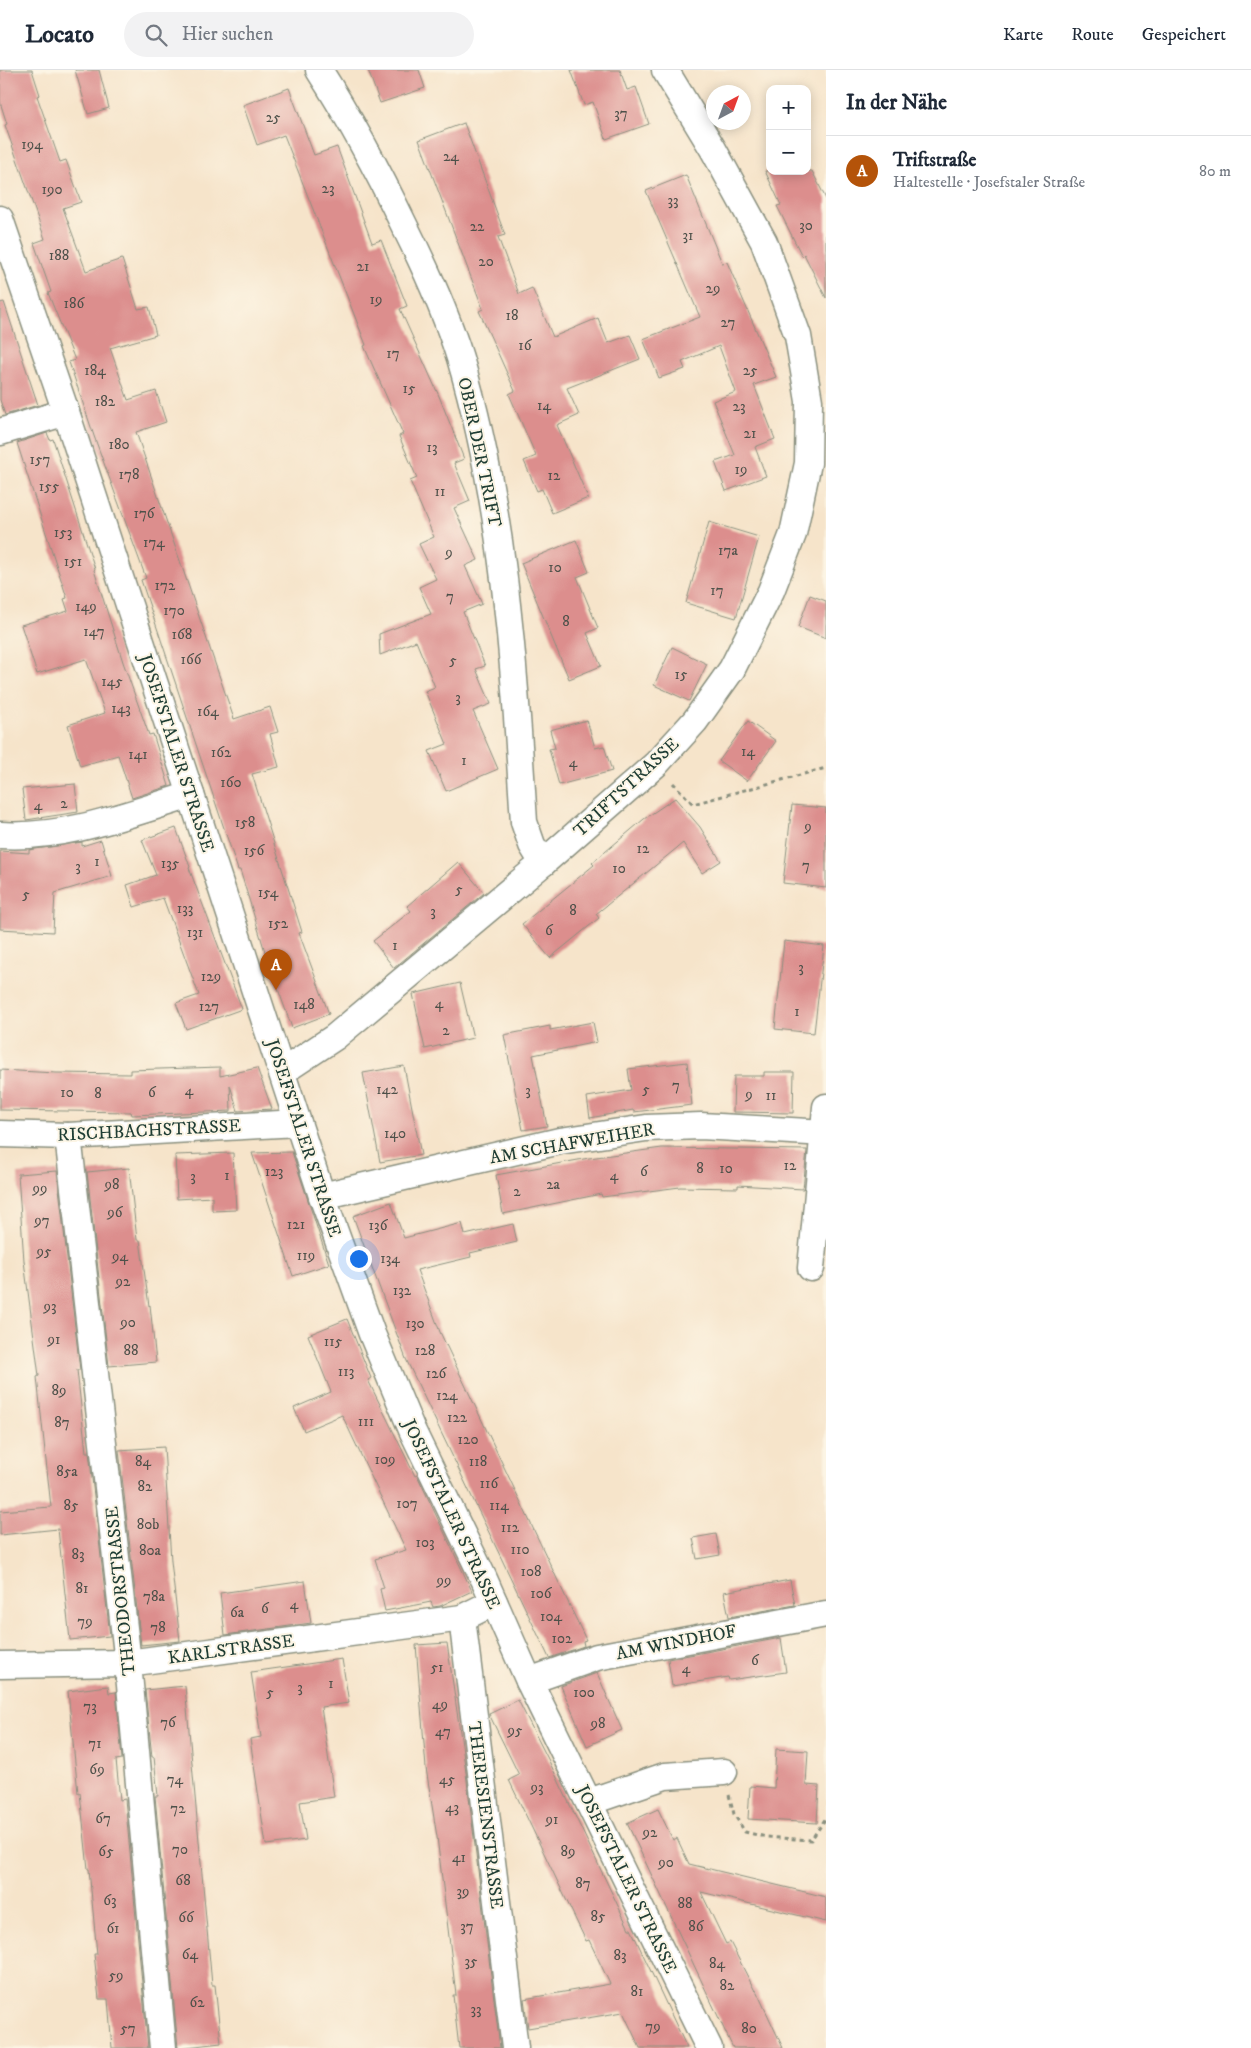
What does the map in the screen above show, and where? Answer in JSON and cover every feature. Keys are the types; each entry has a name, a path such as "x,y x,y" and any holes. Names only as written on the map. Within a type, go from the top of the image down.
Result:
{"street":[{"name":"OBER DER TRIFT","path":"319,70 384,184 433,284 460,358 478,431 504,570 514,660 524,822 532,845 543,863"},
{"name":"TRIFTSTRASSE","path":"282,1072 335,1037 543,863 656,764 695,721 732,669 771,591 793,534 808,463 809,401 798,336 764,242 713,149 665,70"},
{"name":"JOSEFSTALER STRASSE","path":"0,219 66,412 322,1196 372,1334 412,1430 494,1602 529,1681 708,2048"},
{"path":"0,432 66,412"},
{"path":"0,834 19,836 60,833 191,795"},
{"path":"810,1268 825,1133 826,1107"},
{"name":"RISCHBACHSTRASSE","path":"0,1134 68,1136 298,1124"},
{"name":"AM SCHAFWEIHER","path":"322,1196 560,1141 646,1128 701,1126 825,1133"},
{"name":"THEODORSTRASSE","path":"68,1136 128,1663 163,2048"},
{"path":"462,1618 494,1602"},
{"name":"AM WINDHOF","path":"529,1681 597,1657 826,1614"},
{"name":"KARLSTRASSE","path":"0,1665 128,1663 462,1618"},
{"name":"THERESIENSTRASSE","path":"462,1618 515,2048"},
{"path":"589,1802 665,1776 724,1772"}],"path":[{"path":"656,764 693,804 826,768"},
{"path":"724,1772 734,1814 745,1832 766,1837 811,1840 826,1818"}],"building":[{"path":"0,70 32,70 40,95 37,96 60,162 66,160 81,202 63,208 86,271 122,259 138,309 149,307 156,335 110,348 128,400 156,391 166,422 136,432 234,719 270,707 278,732 270,734 279,767 252,774 302,932 299,933 329,1014 292,1028 141,580 146,578 69,362 75,360 48,293 51,292 34,243 45,239 5,125 7,124 0,102"},
{"path":"75,70 99,70 109,108 88,114"},
{"path":"368,70 419,70 425,88 380,103"},
{"path":"571,70 620,70 627,90 636,87 649,124 606,139 593,102 584,105"},
{"path":"289,88 314,155 337,147 372,243 381,240 407,306 400,309 439,396 464,459 454,463 470,501 454,508 478,560 465,566 482,604 463,612 485,666 476,669 491,704 473,711 498,769 446,791 429,751 447,744 425,691 435,687 416,641 380,655 379,634 431,614 419,587 436,579 419,544 434,537 410,481 417,478 399,436 403,434 364,346 366,345 284,135 257,145 243,105"},
{"path":"464,123 505,235 498,237 519,294 532,288 553,337 598,318 608,343 630,335 640,359 567,388 579,415 557,425 588,498 552,513 542,489 537,491 524,461 536,456 509,394 515,391 479,311 483,309 419,140"},
{"path":"812,171 826,199 826,298 777,206 781,205 767,175 811,175"},
{"path":"686,175 722,263 727,262 776,377 754,385 775,439 755,447 766,476 726,491 715,462 735,455 713,401 736,392 719,346 682,362 685,369 659,378 643,339 700,317 646,191"},
{"path":"4,302 38,405 5,415 0,400 0,303"},
{"path":"47,433 50,440 53,439 123,662 149,735 153,734 169,786 132,798 118,755 80,766 68,725 105,713 86,659 37,674 21,625 68,611 64,599 67,598 17,443"},
{"path":"709,522 759,537 736,618 686,603"},
{"path":"576,540 589,572 577,577 598,628 587,633 601,666 569,679 521,563"},
{"path":"810,595 826,601 826,638 798,627"},
{"path":"672,647 707,664 689,701 654,685"},
{"path":"587,720 595,748 604,746 612,771 559,785 549,749 555,748 550,730"},
{"path":"748,721 776,741 747,781 719,761"},
{"path":"75,784 78,812 26,820 22,789"},
{"path":"675,798 700,827 721,861 702,873 683,843 596,914 599,918 550,958 522,924 594,865 592,863 644,819"},
{"path":"792,805 826,808 826,888 783,883"},
{"path":"176,828 242,1009 186,1029 176,1003 199,995 163,898 134,907 127,885 156,875 142,840"},
{"path":"101,840 112,876 55,893 53,932 0,929 0,851 29,853 29,850 82,842 82,846"},
{"path":"458,862 484,893 394,968 373,941 411,911 407,906"},
{"path":"784,941 824,946 814,1033 775,1029"},
{"path":"460,983 473,1038 425,1049 413,994"},
{"path":"593,1022 597,1042 533,1055 547,1126 523,1130 504,1035 550,1026 550,1030"},
{"path":"687,1062 692,1105 634,1112 633,1110 590,1118 587,1097 631,1090 628,1069"},
{"path":"404,1066 421,1155 380,1162 363,1073"},
{"path":"220,1067 220,1076 257,1068 272,1109 238,1111 230,1085 231,1111 132,1115 131,1112 0,1110 0,1070 130,1074 130,1070"},
{"path":"764,1072 794,1072 793,1113 733,1112 734,1076 764,1076"},
{"path":"662,1148 807,1150 803,1189 738,1185 738,1188 680,1187 602,1197 601,1194 503,1214 496,1175 589,1158"},
{"path":"292,1152 329,1264 293,1276 252,1153"},
{"path":"233,1153 236,1210 212,1211 212,1197 177,1199 175,1155"},
{"path":"129,1168 137,1240 140,1240 156,1362 109,1366 87,1172"},
{"path":"57,1171 80,1370 77,1370 86,1452 89,1452 110,1636 70,1640 58,1529 0,1535 0,1511 51,1507 37,1377 39,1376 24,1261 18,1174"},
{"path":"391,1202 404,1238 462,1223 465,1235 513,1224 517,1242 470,1253 471,1257 417,1270 440,1332 586,1640 583,1641 584,1646 549,1658 406,1359 353,1216"},
{"path":"347,1319 371,1378 368,1380 415,1476 417,1475 472,1591 440,1606 433,1607 431,1602 385,1611 380,1589 384,1588 375,1559 406,1550 342,1415 304,1431 294,1408 331,1392 308,1335"},
{"path":"164,1447 171,1561 180,1641 141,1645 119,1450"},
{"path":"716,1534 720,1555 697,1559 693,1538"},
{"path":"790,1580 795,1605 729,1617 724,1592"},
{"path":"305,1581 311,1623 225,1635 220,1593"},
{"path":"781,1638 786,1672 729,1680 728,1677 672,1686 668,1659"},
{"path":"447,1643 466,1773 500,2048 459,2048 453,1995 456,1995 437,1837 426,1768 416,1645"},
{"path":"342,1659 349,1703 321,1707 334,1797 300,1802 306,1840 266,1845 250,1739 261,1737 251,1672"},
{"path":"597,1673 622,1730 587,1746 561,1686"},
{"path":"108,1686 109,1693 116,1692 122,1759 116,1760 120,1800 125,1799 148,2048 112,2048 108,1999 99,1999 94,1954 97,1954 89,1869 80,1793 78,1793 68,1691"},
{"path":"185,1686 212,1985 215,1985 221,2043 178,2048 155,1796 158,1796 145,1690"},
{"path":"518,1700 629,1929 631,1929 687,2048 640,2048 623,2012 528,2028 524,1999 610,1984 589,1940 586,1941 509,1780 519,1775 489,1714"},
{"path":"776,1749 808,1751 806,1785 819,1786 817,1823 748,1819 750,1786 774,1788"},
{"path":"658,1809 673,1840 677,1838 689,1864 826,1897 826,1922 701,1892 726,1944 730,1942 756,1990 783,2048 733,2048 627,1823"}],"place":[{"name":"Triftstraße","path":"276,990"}]}
